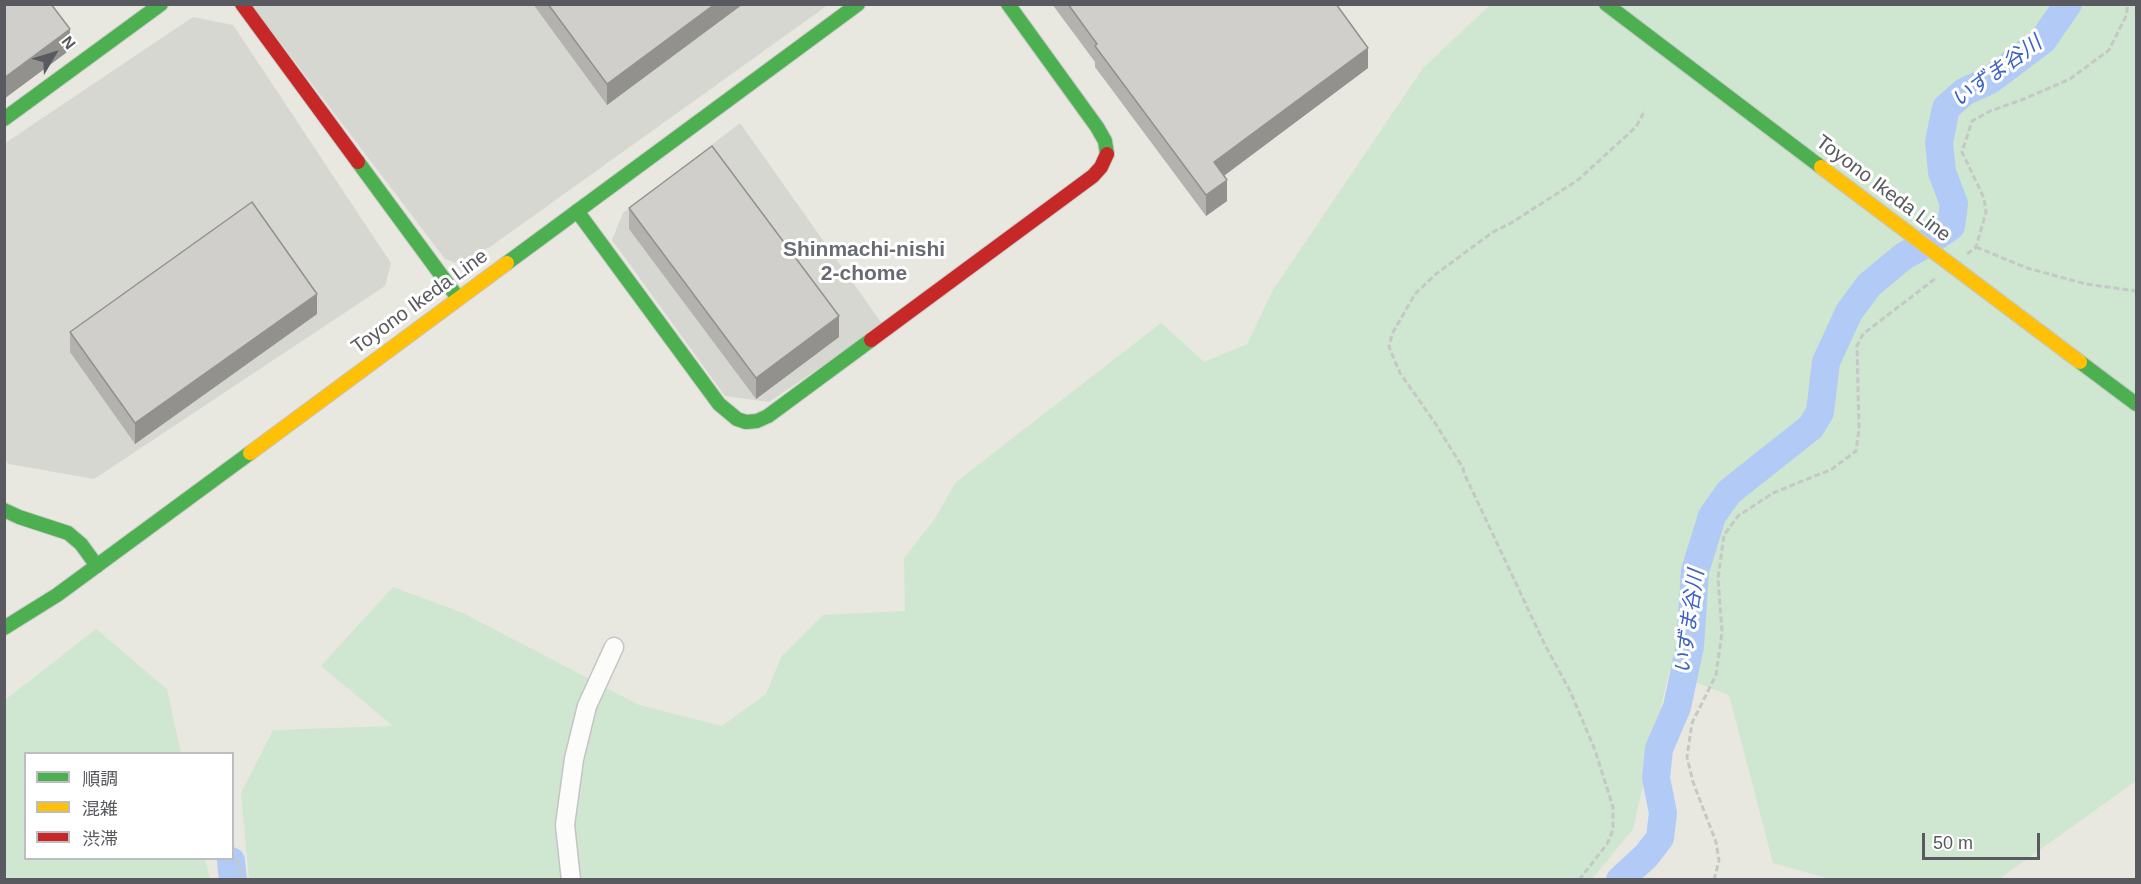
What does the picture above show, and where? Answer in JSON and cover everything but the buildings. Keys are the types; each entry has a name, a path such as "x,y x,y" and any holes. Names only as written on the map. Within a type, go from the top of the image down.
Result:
{"main road":[{"path":"4,119 161,4"},
{"path":"242,4 458,298"},
{"name":"Toyono Ikeda Line","path":"4,628 57,596 858,4"},
{"path":"577,212 719,404 736,419 746,422 757,421 768,416 1084,183 1101,167 1107,155 1105,141 1008,4"},
{"name":"Toyono Ikeda Line","path":"1605,4 2136,404"},
{"path":"4,510 68,533 81,544 97,566"}],"street":[{"path":"572,879 565,825 573,759 587,706 614,647"}],"path":[{"path":"1958,261 1976,247 1986,212 1984,198 1962,152 1972,121 1990,111 2070,79 2102,56 2109,50 2126,16 2128,4"},
{"path":"1579,879 1607,844 1612,830 1613,807 1595,750 1570,691 1544,644 1463,468 1400,373 1389,347 1392,334 1415,294 1436,274 1492,232 1511,223 1578,180 1636,127 1645,110"},
{"path":"1976,247 2027,268 2086,284 2136,291"},
{"path":"1714,879 1719,861 1716,842 1693,782 1687,757 1692,723 1716,675 1722,632 1718,578 1724,535 1738,516 1773,493 1832,469 1856,451 1859,429 1857,346 1863,334 1941,274"},
{"path":"237,859 243,879"}],"shaded area":[{"path":"252,5 828,5 490,247 456,263 445,259"},
{"path":"193,17 233,25 391,263 385,286 94,479 9,464 4,459 4,144"},
{"path":"740,123 883,325 769,402 725,396 612,240 623,213"}],"green space":[{"path":"1490,5 2136,5 2136,781 1999,879 1830,879 1773,863 1729,695 1669,672 1633,829 1592,879 249,879 241,793 273,730 393,726 321,666 393,587 463,613 639,705 722,726 766,694 781,657 823,615 905,611 904,558 934,520 956,482 1161,323 1204,362 1247,344 1273,290 1423,68"},
{"path":"96,629 167,689 181,752 24,752 24,860 205,860 210,879 5,879 5,700"}],"waterway":[{"name":"いずま谷川","path":"1620,880 1646,856 1660,838 1663,813 1656,778 1659,749 1677,707 1690,646 1695,571 1712,516 1729,492 1811,427 1820,412 1826,362 1849,312 1869,285 1904,256 1951,226 1954,204 1942,172 1939,142 1946,108 1964,92 1990,80 2043,40 2068,4"},
{"path":"231,861 233,880"}],"traffic: fast":[{"path":"4,119 161,4"},
{"path":"507,263 858,4"},
{"path":"1008,4 1097,127 1105,141 1107,154"},
{"path":"1606,4 1821,167"},
{"path":"358,162 458,298"},
{"path":"577,211 719,404 737,419 746,422 757,421 768,416 871,340"},
{"path":"2080,362 2136,404"},
{"path":"4,628 57,595 250,453"},
{"path":"4,510 68,533 81,544 97,566"}],"traffic: slow":[{"path":"1821,167 2080,362"},
{"path":"250,453 507,263"}],"traffic: jam":[{"path":"242,4 358,162"},
{"path":"871,340 1093,176 1101,167 1107,154"}],"district":[{"name":"Shinmachi-nishi 2-chome","path":"864,262"}]}
